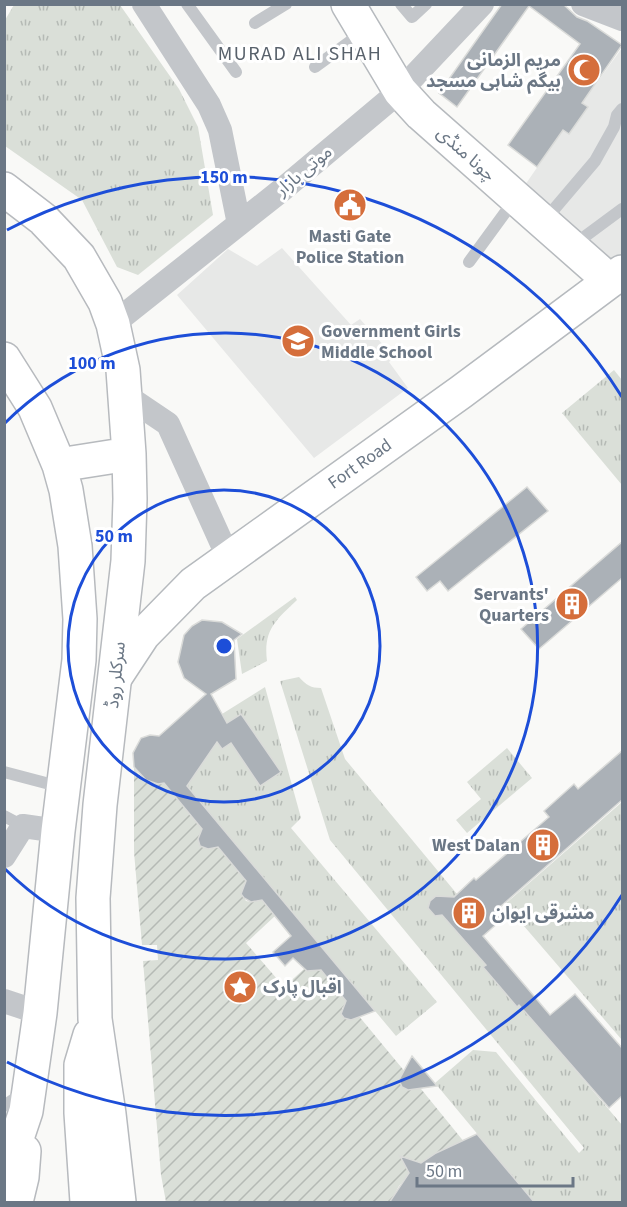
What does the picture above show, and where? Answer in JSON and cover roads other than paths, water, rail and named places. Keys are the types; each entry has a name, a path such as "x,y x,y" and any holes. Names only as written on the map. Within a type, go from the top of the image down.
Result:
{"main road":[{"name":"چونا منڈی","path":"356,18 400,91 421,114 571,247 616,276"},
{"name":"سرکلر روڈ","path":"7,195 43,219 79,257 96,284 113,324 123,370 129,454 128,561 100,805 93,898 95,1019 110,1114 119,1203"},
{"name":"Fort Road","path":"116,676 143,635 193,584 461,392 616,276"},
{"path":"4,359 35,408 59,465 66,490 75,546 80,620 79,660 58,831 40,1013 4,1177"},
{"path":"59,465 129,454"},
{"path":"87,1203 81,1113 81,1065 95,1019"},
{"path":"16,1203 22,1177 20,1102"}],"street":[{"path":"144,4 213,114 220,130 239,224"},
{"name":"موتی بازار","path":"113,324 400,91 482,4"},
{"path":"583,4 622,19"},
{"path":"125,395 168,424 228,557"},
{"path":"4,856 14,821 58,831"},
{"path":"4,1001 40,1013"}],"lane":[{"path":"187,4 236,72"},
{"path":"255,23 286,4"},
{"path":"401,4 412,17 426,4"},
{"path":"315,67 356,18"},
{"path":"543,222 595,161 622,109"},
{"path":"469,262 516,198"},
{"path":"571,247 622,209"},
{"path":"4,772 64,788"}],"place":[{"name":"مریم الزمانی بیگم شاہی مسجد","path":"584,70"},
{"name":"Masti Gate Police Station","path":"350,205"},
{"name":"Government Girls Middle School","path":"298,341"},
{"name":"Servants' Quarters","path":"572,604"},
{"name":"West Dalan","path":"543,845"},
{"name":"مشرقی ایوان","path":"469,913"},
{"name":"اقبال پارک","path":"240,987"}],"district":[{"name":"MURAD ALI SHAH","path":"300,54"}]}
